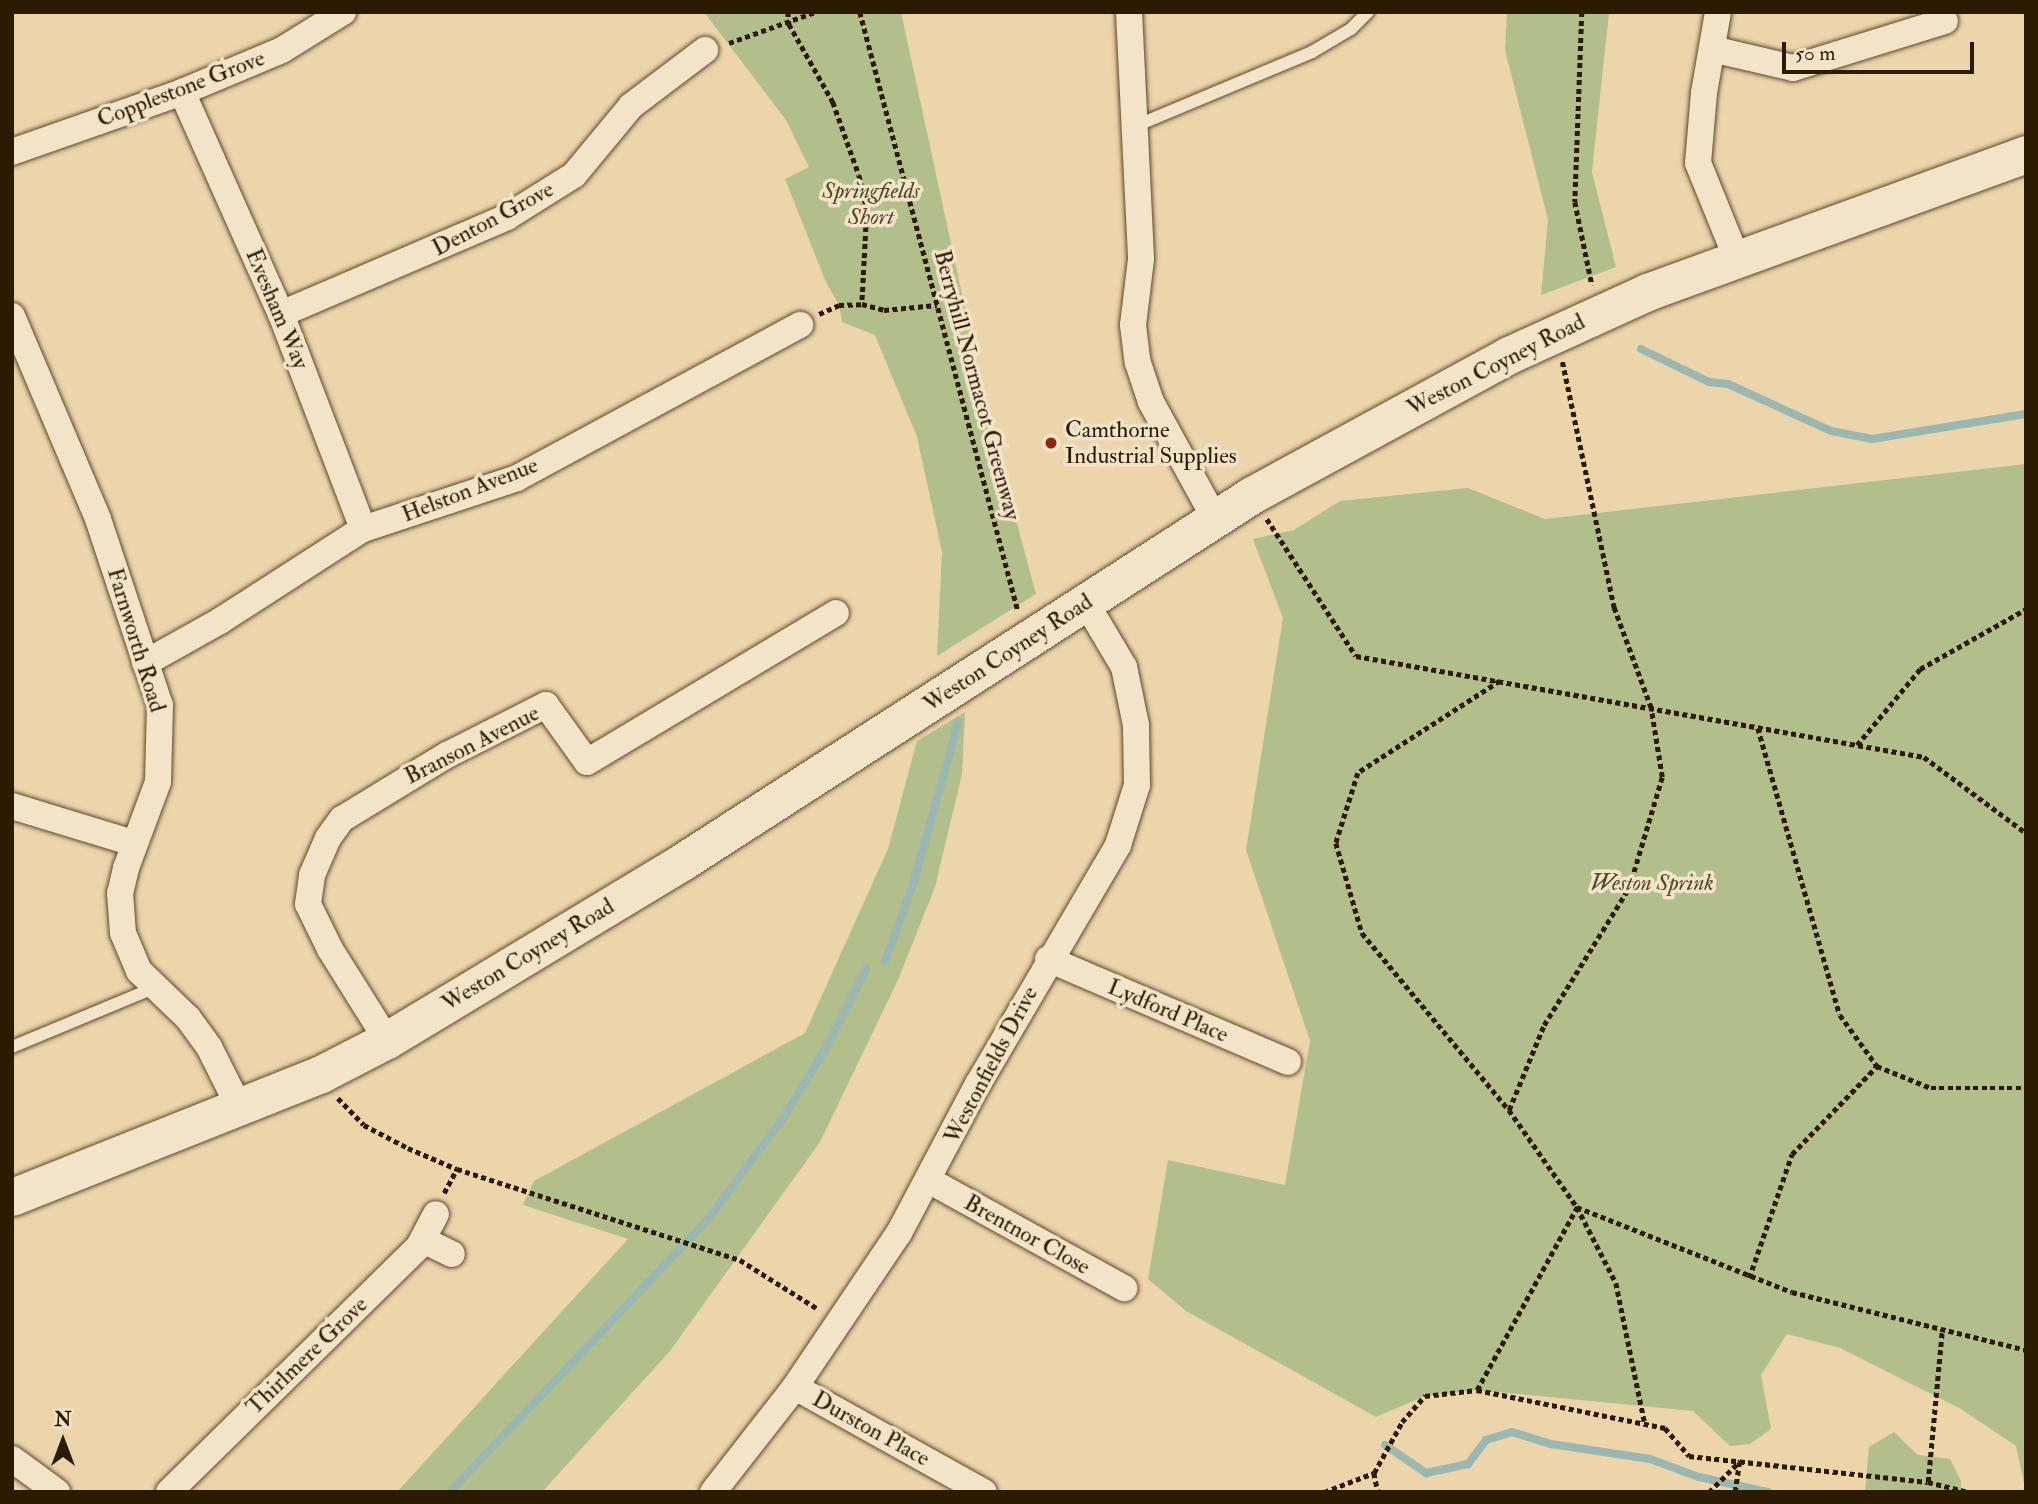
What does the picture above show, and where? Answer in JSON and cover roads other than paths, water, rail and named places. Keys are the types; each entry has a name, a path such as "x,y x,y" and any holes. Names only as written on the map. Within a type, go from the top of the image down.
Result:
{"street":[{"name":"Copplestone Grove","path":"12,152 182,92 282,50 343,12"},
{"path":"1129,12 1141,259 1133,325 1138,363 1151,402 1215,519"},
{"path":"1718,12 1698,163 1737,259"},
{"path":"1712,49 1793,68 1945,21"},
{"name":"Denton Grove","path":"281,314 507,218 574,175 631,106 705,50"},
{"name":"Evesham Way","path":"182,92 281,314 363,529"},
{"name":"Weston Coyney Road","path":"12,1196 321,1074 387,1040 682,862 1252,495 1556,333 1737,259 2026,154"},
{"name":"Farnworth Road","path":"12,316 98,519 160,705 162,743 158,782 133,843 120,893 124,933 139,971 195,1027 239,1107"},
{"name":"Helston Avenue","path":"145,663 220,621 363,529 517,478 800,325"},
{"name":"Westonfields Drive","path":"713,1492 795,1387 930,1181 978,1084 1048,960 1118,845 1137,785 1136,725 1124,667 1086,603"},
{"name":"Branson Avenue","path":"387,1040 330,949 308,904 312,876 328,838 342,819 447,755 546,705 587,762 836,613"},
{"path":"12,806 133,843"},
{"name":"Lydford Place","path":"1048,960 1288,1062"},
{"name":"Brentnor Close","path":"930,1181 1124,1289"},
{"name":"Thirlmere Grove","path":"169,1492 423,1240 436,1214"},
{"path":"423,1240 452,1254"},
{"name":"Durston Place","path":"795,1387 984,1492"},
{"path":"12,1459 57,1492"}],"lane":[{"path":"1133,128 1312,52 1351,29 1368,12"},
{"path":"12,1047 154,988"}],"waterway":[{"path":"1641,349 1709,382 1728,384 1831,431 1872,439 2026,414"},
{"path":"885,962 914,881 958,723"},
{"path":"450,1492 709,1218 783,1118 825,1050 866,969"},
{"path":"1385,1445 1426,1473 1468,1464 1486,1440 1512,1432 1551,1444 1650,1459 1699,1477 1768,1492"}],"place":[{"name":"Camthorne Industrial Supplies","path":"1051,443"}],"park label":[{"name":"Springfields Short","path":"871,204"},
{"name":"Weston Sprink","path":"1652,883"}]}
